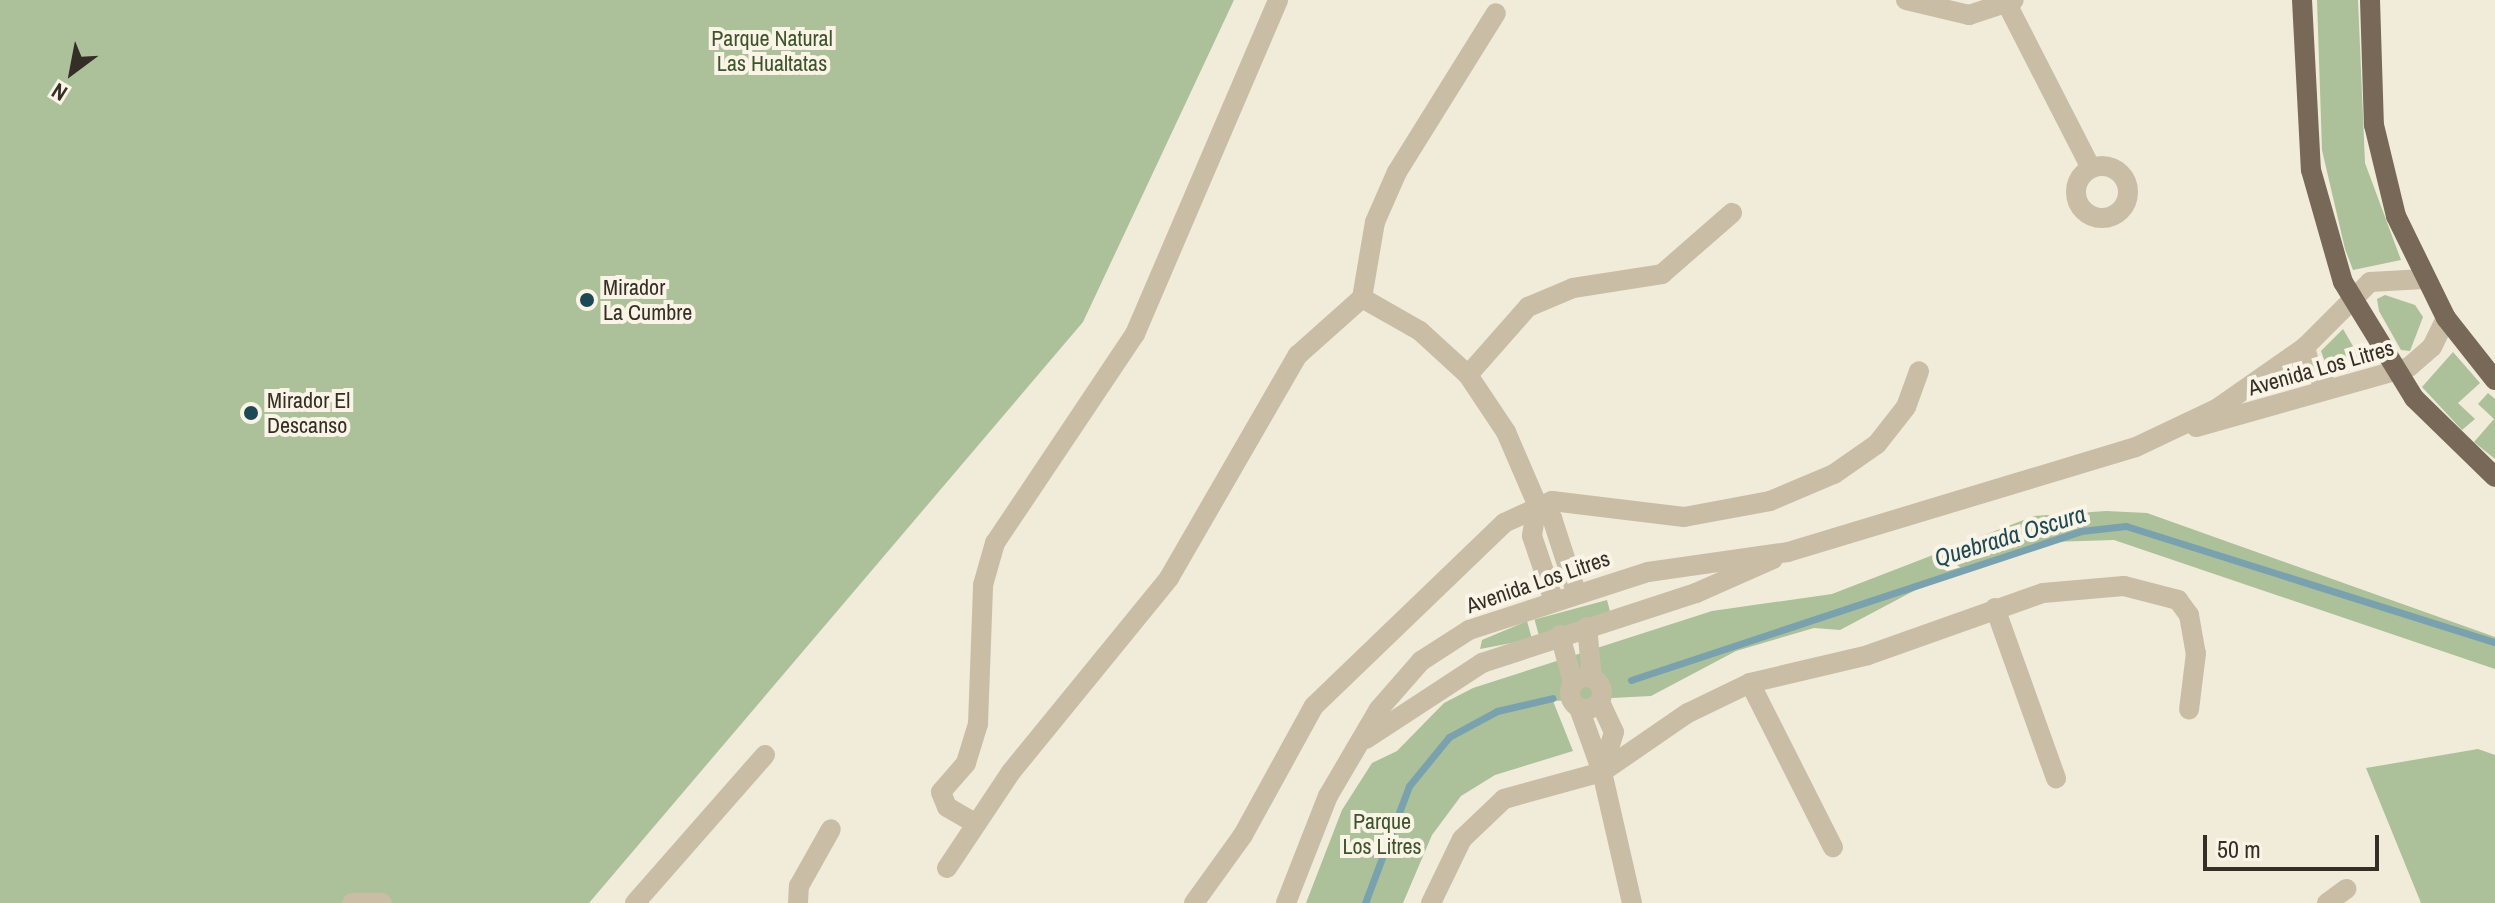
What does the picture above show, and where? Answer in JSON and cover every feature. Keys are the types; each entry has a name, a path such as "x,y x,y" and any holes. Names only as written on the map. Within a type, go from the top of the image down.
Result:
{"main road":[{"path":"2302,0 2311,170 2351,301 2395,373 2495,477"},
{"path":"2370,0 2379,154 2424,279 2446,318 2495,380"}],"street":[{"path":"973,822 947,807 941,792 966,763 978,724 983,585 995,543 1135,334 1278,0"},
{"path":"1906,0 1953,15 2010,2 2091,168"},
{"path":"947,868 973,822 1169,578 1298,355 1362,298 1375,222 1397,172 1496,13"},
{"path":"1468,375 1528,307 1573,288 1662,274 1732,213"},
{"name":"Avenida Los Litres","path":"2184,429 2305,347 2351,301 2379,279 2424,279"},
{"path":"1362,298 1420,331 1468,375 1518,455 1537,504 1556,526 1576,592"},
{"name":"Avenida Los Litres","path":"1354,749 1482,663 1560,635 1651,609 1788,552 2328,386 2395,373 2422,359 2446,318"},
{"path":"2305,347 2311,369 2328,386"},
{"path":"1194,903 1329,688 1447,585 1484,540 1537,504 1567,500 1684,517 1770,501 1834,474 1877,444 1906,407 1919,371"},
{"path":"1537,504 1532,536 1553,598"},
{"name":"Avenida Los Litres","path":"1286,903 1354,749 1403,679 1469,630 1553,598 1648,572 1788,552"},
{"path":"1648,572 1651,609"},
{"path":"1431,903 1462,839 1504,799 1602,772 1688,713 1750,683 1868,655 1995,608 2074,587 2169,594 2192,625 2189,710"},
{"path":"1995,608 2056,778"},
{"path":"1587,627 1582,680 1570,694 1579,708 1602,772 1632,903"},
{"path":"1469,630 1469,650 1482,663"},
{"path":"1560,635 1582,680 1602,688 1600,702 1614,732 1602,772"},
{"path":"1750,683 1833,847"},
{"path":"1579,708 1600,702"},
{"path":"635,903 765,755"},
{"path":"798,903 799,886 831,829"},
{"path":"2327,903 2346,889"},
{"path":"352,903 382,903"}],"green space":[{"name":"Parque Natural Las Hualtatas","path":"0,0 1234,0 1083,322 589,903 0,903"},
{"path":"2317,0 2358,0 2365,163 2401,260 2353,270 2345,249 2322,150"},
{"path":"2385,295 2415,305 2423,317 2410,351 2401,350 2379,311 2377,299"},
{"path":"2343,329 2364,365 2328,370 2321,351"},
{"path":"2453,352 2480,383 2458,403 2475,419 2462,430 2422,387"},
{"path":"2488,393 2495,399 2495,459 2474,442 2494,419 2478,404"},
{"name":"Parque Los Litres","path":"2106,511 2147,513 2495,637 2495,669 2114,540 2050,542 1940,577 1840,630 1814,628 1736,651 1651,696 1553,701 1573,751 1495,775 1461,796 1432,835 1403,903 1306,903 1342,810 1372,763 1397,751 1444,703 1473,688 1712,611 1832,594 2034,516"},
{"path":"1607,600 1611,615 1539,635 1535,619"},
{"path":"1527,621 1532,639 1480,649 1482,640"},
{"path":"2478,749 2495,755 2495,903 2421,903 2366,768"}],"waterway":[{"name":"Quebrada Oscura","path":"1631,680 2081,531 2126,526 2495,642"},
{"name":"Quebrada Oscura","path":"1365,903 1409,786 1449,737 1497,711 1553,698"}],"place":[{"name":"Mirador La Cumbre","path":"587,300"},
{"name":"Mirador El Descanso","path":"251,413"}]}
